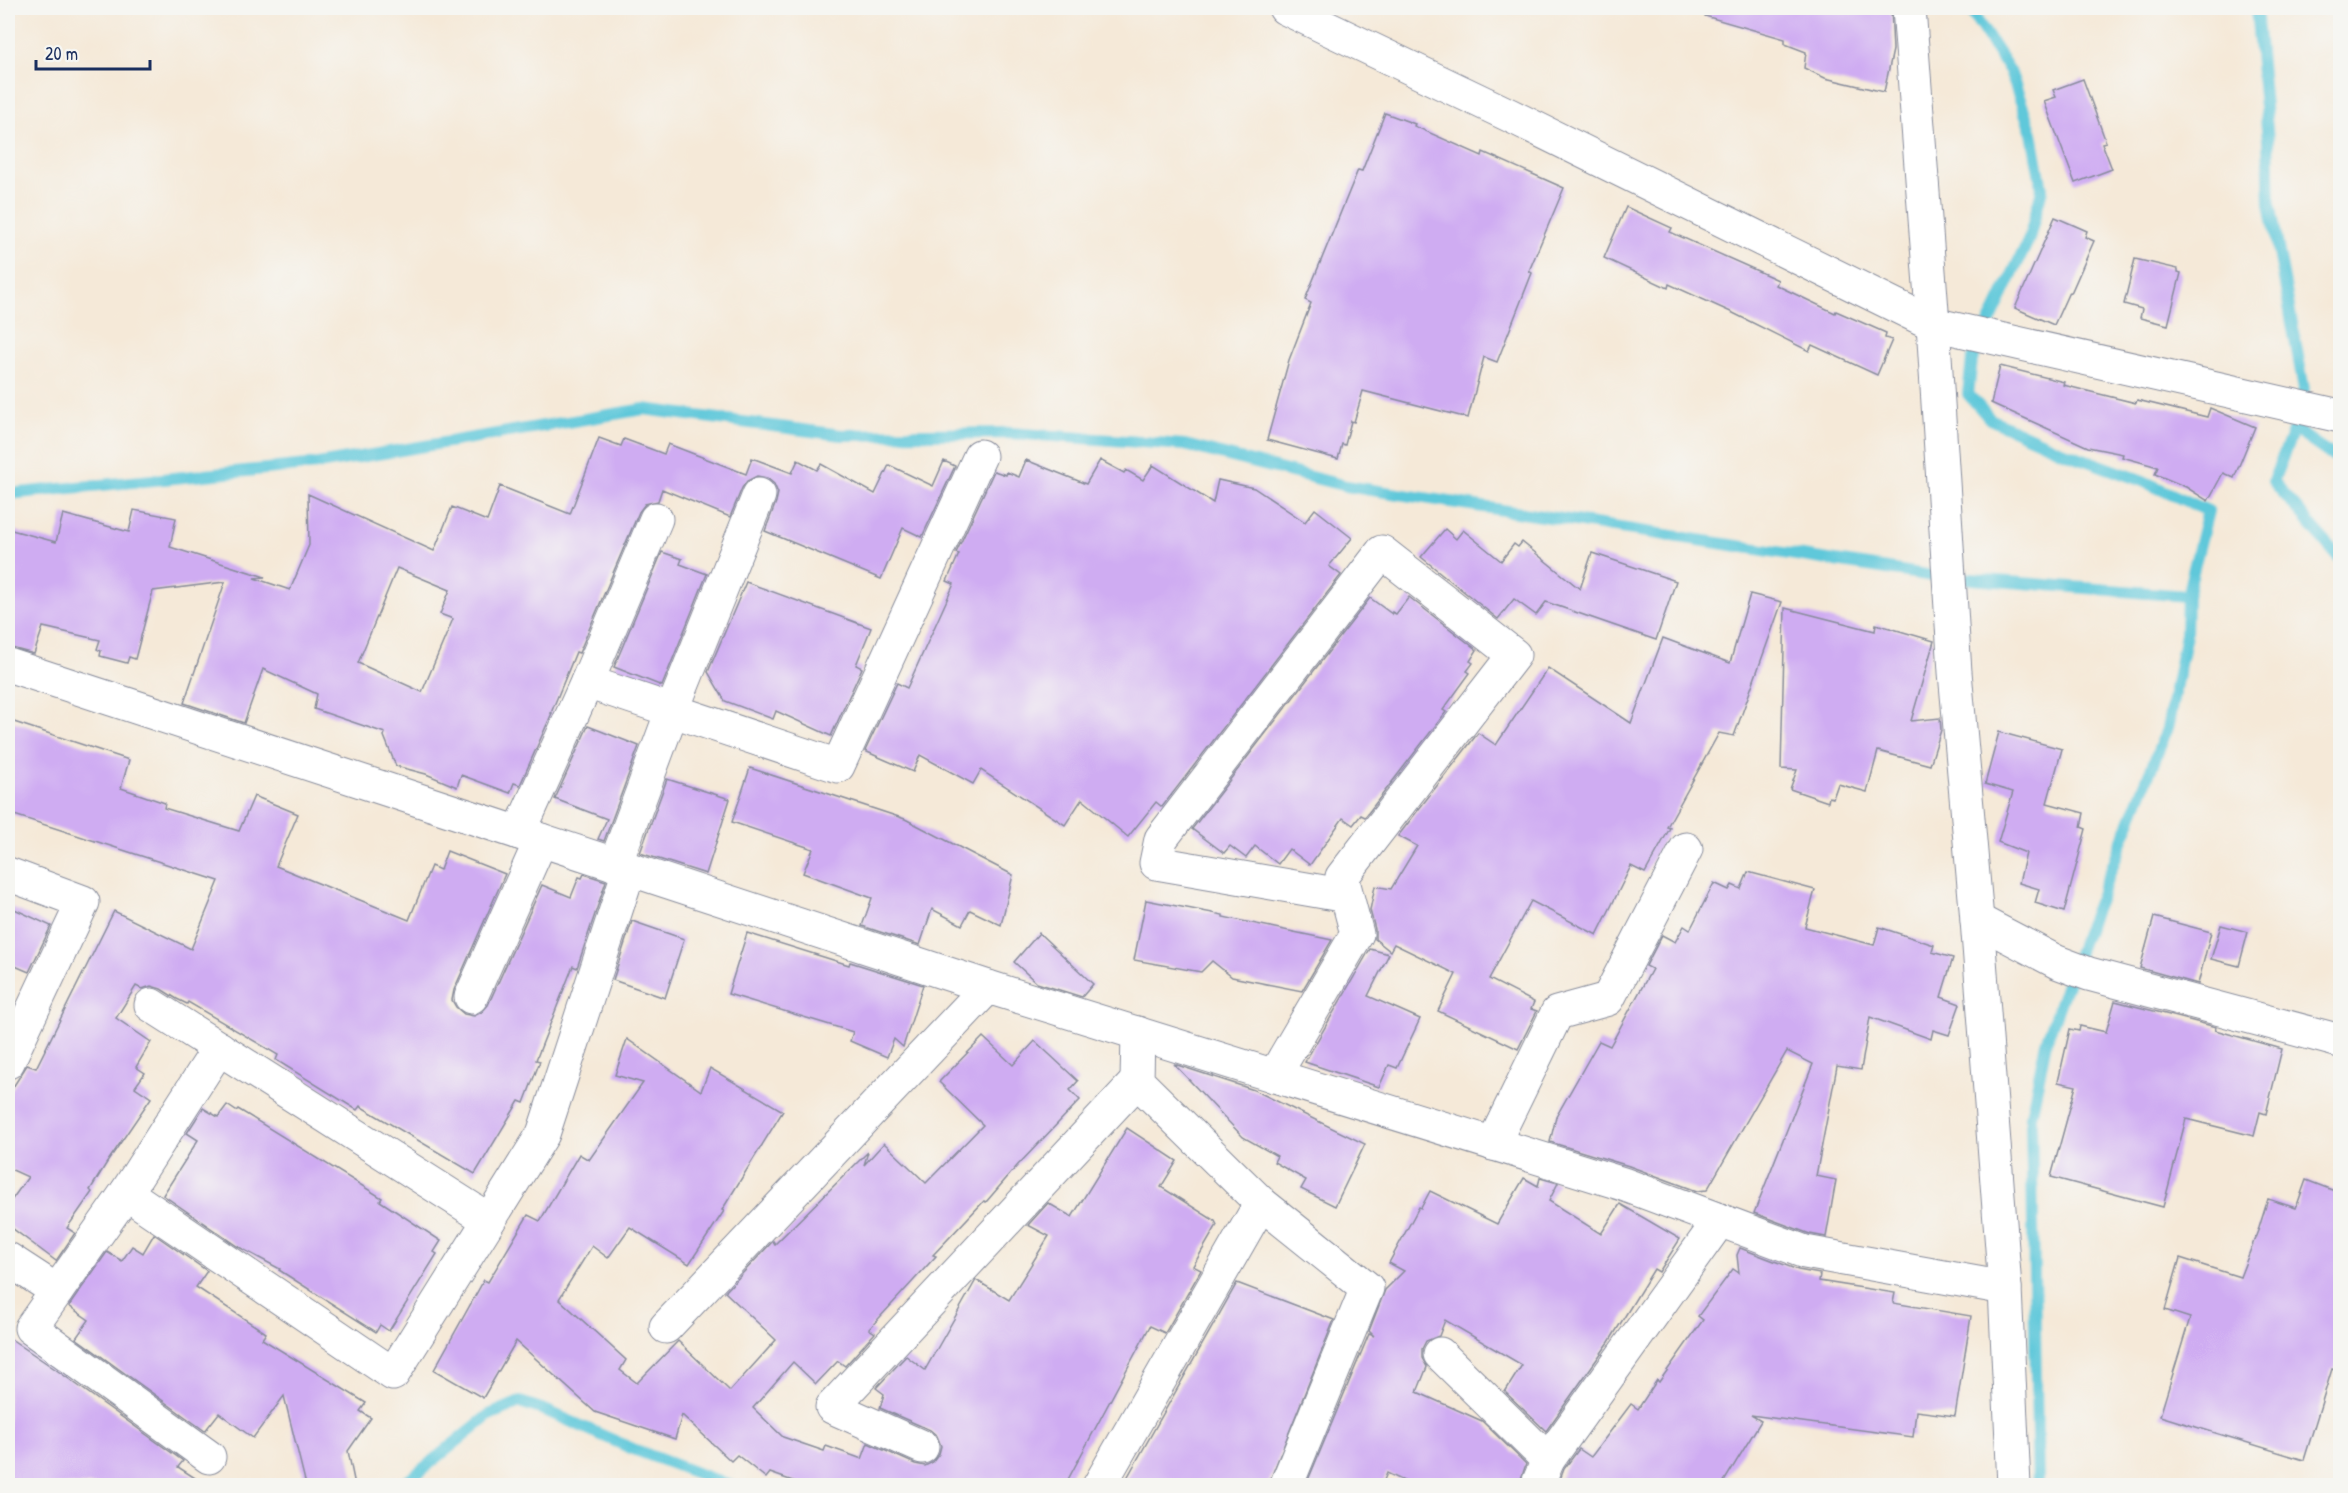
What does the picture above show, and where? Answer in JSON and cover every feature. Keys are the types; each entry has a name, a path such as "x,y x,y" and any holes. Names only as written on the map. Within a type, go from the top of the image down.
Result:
{"street":[{"path":"1285,8 1519,120 1933,324 2313,411"},
{"path":"1909,8 1933,324 1955,672 1977,920 2005,1288 2014,1485"},
{"path":"587,681 838,766 980,456"},
{"path":"126,1193 393,1374 543,1134 622,867 672,711 759,495"},
{"path":"471,997 587,681 656,519"},
{"path":"1274,1076 1357,934 1347,896 1342,877 1514,655 1382,552 1161,839 1156,863 1347,896"},
{"path":"8,665 988,987 1623,1184 1806,1252 2005,1288"},
{"path":"1492,1144 1557,1012 1608,999 1686,849"},
{"path":"8,874 82,902 8,1062"},
{"path":"1977,920 2057,962 2089,974 2340,1041"},
{"path":"666,1327 988,987"},
{"path":"151,1005 489,1220"},
{"path":"922,1447 832,1407 1137,1081 1138,1033"},
{"path":"209,1457 31,1328 126,1193 219,1048"},
{"path":"1137,1081 1262,1203 1367,1288 1286,1485"},
{"path":"1099,1485 1262,1203"},
{"path":"1440,1354 1543,1473 1720,1220"},
{"path":"8,1259 57,1291"}],"building":[{"path":"1707,8 1891,8 1893,50 1884,92 1825,78 1804,68 1806,52 1785,44 1785,39 1705,16"},
{"path":"2083,79 2106,142 2102,143 2112,169 2075,183 2044,101 2056,97 2053,90"},
{"path":"1385,113 1415,124 1414,126 1482,156 1483,152 1564,188 1529,271 1532,273 1497,362 1484,357 1468,418 1363,391 1354,422 1351,421 1345,445 1342,444 1338,459 1267,440 1289,360 1311,303 1305,300 1358,170 1362,171"},
{"path":"1626,207 1672,228 1670,232 1778,280 1776,285 1835,313 1836,311 1886,333 1885,338 1892,340 1877,375 1812,345 1809,351 1733,313 1669,284 1668,288 1604,258"},
{"path":"2055,217 2087,231 2085,237 2094,241 2054,325 2015,308"},
{"path":"2135,259 2178,269 2181,273 2168,325 2140,318 2142,309 2124,304"},
{"path":"2000,366 2136,403 2137,400 2207,417 2210,408 2255,427 2234,478 2223,473 2208,501 2186,487 2155,474 2158,467 2122,457 2123,454 2088,447 1991,403"},
{"path":"599,438 621,446 624,439 664,454 668,444 746,474 752,458 792,473 798,460 817,470 821,464 875,494 889,465 933,486 944,461 955,466 922,537 903,528 881,579 765,531 778,493 774,484 767,478 757,476 747,481 730,517 662,489 658,501 645,504 639,512 579,653 576,652 520,785 514,783 510,793 461,775 457,787 426,774 396,766 384,736 385,733 314,709 317,694 263,669 244,723 184,703 225,582 153,591 135,659 129,657 127,663 100,656 101,651 97,649 100,640 43,627 34,654 8,647 8,529 56,542 63,514 129,532 134,510 176,518 170,547 265,577 254,578 290,590 309,545 308,494 434,551 452,507 487,521 500,486 570,514","holes":["397,568 450,590 440,614 453,619 422,692 358,663"]},
{"path":"1026,460 1086,484 1100,460 1124,473 1126,470 1143,480 1153,465 1213,503 1218,480 1254,488 1305,522 1315,509 1352,538 1329,566 1341,575 1162,807 1156,802 1128,837 1082,799 1065,825 981,770 973,784 920,755 913,772 865,751 897,683 907,688 954,584 947,581 959,554 956,553 994,471 1006,475 1007,472 1019,477"},
{"path":"1445,529 1456,539 1463,530 1501,561 1514,544 1518,547 1522,542 1580,589 1592,553 1676,581 1656,640 1546,602 1536,615 1514,599 1498,619 1421,557"},
{"path":"662,552 682,559 680,564 707,574 662,686 614,667"},
{"path":"746,582 871,628 856,665 862,668 831,736 776,711 773,719 725,701 708,672"},
{"path":"1750,594 1782,602 1734,736 1719,733 1667,827 1670,828 1645,873 1631,866 1597,935 1531,901 1489,979 1534,1002 1531,1009 1537,1011 1518,1049 1438,1011 1456,974 1394,944 1390,951 1375,939 1370,910 1375,886 1391,889 1417,846 1398,836 1478,733 1496,745 1548,668 1631,723 1663,638 1730,663"},
{"path":"1409,597 1477,650 1470,661 1473,663 1467,671 1470,673 1443,710 1446,712 1365,817 1361,815 1353,825 1343,818 1310,865 1289,849 1278,864 1255,846 1246,858 1230,846 1224,853 1192,829 1370,598 1392,614 1392,612 1396,614"},
{"path":"1785,608 1875,631 1876,624 1934,641 1911,721 1940,718 1941,730 1930,765 1878,751 1867,792 1838,784 1833,798 1829,797 1828,802 1790,789 1797,770 1781,769"},
{"path":"8,720 129,760 121,788 165,803 164,808 239,831 254,796 298,814 276,866 409,920 431,866 440,870 447,851 505,874 454,990 452,1000 464,1014 474,1016 488,1005 542,885 571,897 579,877 582,878 584,874 606,881 577,968 573,966 536,1060 540,1061 524,1103 519,1101 475,1174 360,1106 357,1110 276,1060 278,1055 188,1002 187,1004 161,989 151,986 142,989 136,986 116,1018 151,1042 136,1067 145,1073 135,1087 151,1098 106,1164 90,1190 92,1192 67,1228 75,1233 56,1261 8,1225 8,1205 28,1177 8,1168 8,1095 27,1065 36,1068 114,911 191,949 219,881 8,813"},
{"path":"588,726 639,746 604,841 598,839 607,819 555,799"},
{"path":"1999,732 2062,749 2047,803 2084,813 2081,827 2086,829 2064,912 2035,903 2039,889 2019,883 2026,853 1998,842 2013,792 1985,784"},
{"path":"750,768 905,819 1013,875 1001,925 970,910 962,925 932,909 920,945 862,926 872,898 803,873 813,849 732,822"},
{"path":"667,779 730,799 706,874 640,853"},
{"path":"1748,872 1815,890 1805,927 1874,945 1879,927 1934,945 1932,952 1953,958 1941,997 1960,1004 1949,1035 1933,1030 1931,1039 1870,1017 1861,1070 1837,1066 1816,1176 1836,1180 1826,1237 1810,1234 1754,1213 1813,1064 1787,1051 1707,1190 1697,1191 1629,1166 1550,1142 1556,1117 1599,1041 1610,1046 1652,969 1646,966 1662,935 1675,942 1684,926 1690,930 1714,883 1729,890 1732,885 1741,889"},
{"path":"1146,900 1332,940 1302,991 1232,977 1212,961 1201,972 1134,960"},
{"path":"8,906 51,926 29,972 8,963"},
{"path":"2154,917 2211,932 2198,984 2140,968"},
{"path":"632,921 684,939 665,998 613,980"},
{"path":"2221,925 2248,932 2239,966 2211,959"},
{"path":"747,933 923,985 903,1047 894,1039 887,1057 850,1041 853,1032 728,994"},
{"path":"1039,933 1093,984 1082,997 1037,983 1014,962"},
{"path":"1370,949 1389,954 1368,996 1420,1019 1397,1068 1389,1065 1379,1087 1305,1062"},
{"path":"2115,1001 2216,1027 2215,1030 2282,1049 2266,1114 2260,1112 2254,1136 2186,1119 2163,1207 2051,1177 2076,1086 2058,1082 2070,1029 2079,1031 2080,1026 2106,1032"},
{"path":"983,1037 1013,1065 1035,1041 1078,1081 1070,1090 1080,1100 986,1202 984,1201 933,1255 936,1256 869,1329 875,1333 845,1366 838,1361 816,1384 793,1362 753,1408 783,1437 824,1451 826,1446 862,1459 868,1443 915,1464 925,1466 933,1462 941,1446 937,1436 930,1430 880,1408 884,1394 876,1388 906,1356 925,1370 976,1280 1009,1300 1049,1236 1028,1225 1048,1203 1072,1217 1127,1128 1177,1161 1161,1187 1215,1221 1217,1225 1193,1266 1201,1270 1165,1333 1150,1326 1065,1485 804,1485 770,1473 766,1478 737,1455 731,1461 682,1415 675,1439 595,1412 516,1341 483,1398 434,1370 484,1280 488,1282 528,1215 540,1221 579,1154 589,1160 643,1083 615,1075 627,1039 701,1091 710,1068 783,1111 722,1210 724,1211 689,1264 630,1227 608,1258 592,1246 559,1299 626,1360 620,1370 637,1383 678,1341 730,1391 776,1340 725,1292 773,1241 775,1244 868,1152 864,1165 884,1143 926,1183 983,1125 939,1082"},
{"path":"1174,1064 1254,1090 1365,1144 1335,1206 1301,1189 1306,1180 1274,1162 1277,1156 1243,1137"},
{"path":"227,1105 236,1111 238,1109 382,1198 380,1201 441,1241 434,1252 437,1254 389,1331 380,1325 376,1332 280,1269 237,1246 163,1195 198,1140 187,1133 203,1108 218,1117"},
{"path":"1524,1178 1538,1186 1540,1178 1558,1183 1549,1201 1601,1234 1620,1204 1680,1239 1659,1272 1654,1269 1609,1342 1546,1431 1505,1392 1522,1365 1445,1320 1439,1336 1426,1341 1422,1349 1422,1358 1427,1367 1417,1392 1482,1421 1526,1464 1519,1485 1412,1485 1387,1473 1382,1485 1306,1485 1369,1334 1374,1336 1369,1331 1385,1290 1404,1271 1389,1263 1430,1191 1497,1224"},
{"path":"2306,1180 2340,1193 2340,1352 2335,1370 2332,1369 2304,1460 2160,1416 2190,1318 2165,1310 2180,1258 2240,1277 2268,1199 2296,1208"},
{"path":"154,1234 207,1271 196,1287 266,1333 262,1339 366,1403 360,1411 371,1418 348,1451 355,1485 306,1485 284,1396 253,1438 219,1413 205,1431 76,1338 89,1320 69,1306 107,1252 122,1261 132,1246 143,1253"},
{"path":"1740,1248 1798,1270 1820,1274 1819,1281 1895,1293 1893,1303 1971,1316 1955,1416 1916,1411 1913,1437 1751,1415 1761,1421 1722,1485 1558,1485 1564,1469 1579,1449 1591,1457 1631,1404 1638,1409 1657,1380 1659,1382 1703,1320 1698,1316 1733,1269 1739,1273 1737,1255"},
{"path":"1237,1283 1334,1320 1268,1485 1123,1485"},
{"path":"8,1337 183,1461 178,1467 206,1485 8,1485"}],"waterway":[{"path":"1969,8 2010,71 2032,133 2042,189 2029,239 1972,360 1968,394 1990,419 2061,451 2143,481 2208,511 2187,596 2186,634 2167,729 2083,940 2046,1042 2031,1117 2038,1486"},
{"path":"2256,8 2268,140 2270,203 2304,389 2294,429 2273,481 2340,559"},
{"path":"8,494 318,464 644,409 841,435 1009,433 1185,445 1346,486 1933,576 2187,596"},
{"path":"2294,429 2340,461"},
{"path":"402,1486 489,1415 520,1402 547,1411 633,1449 731,1486"}]}
